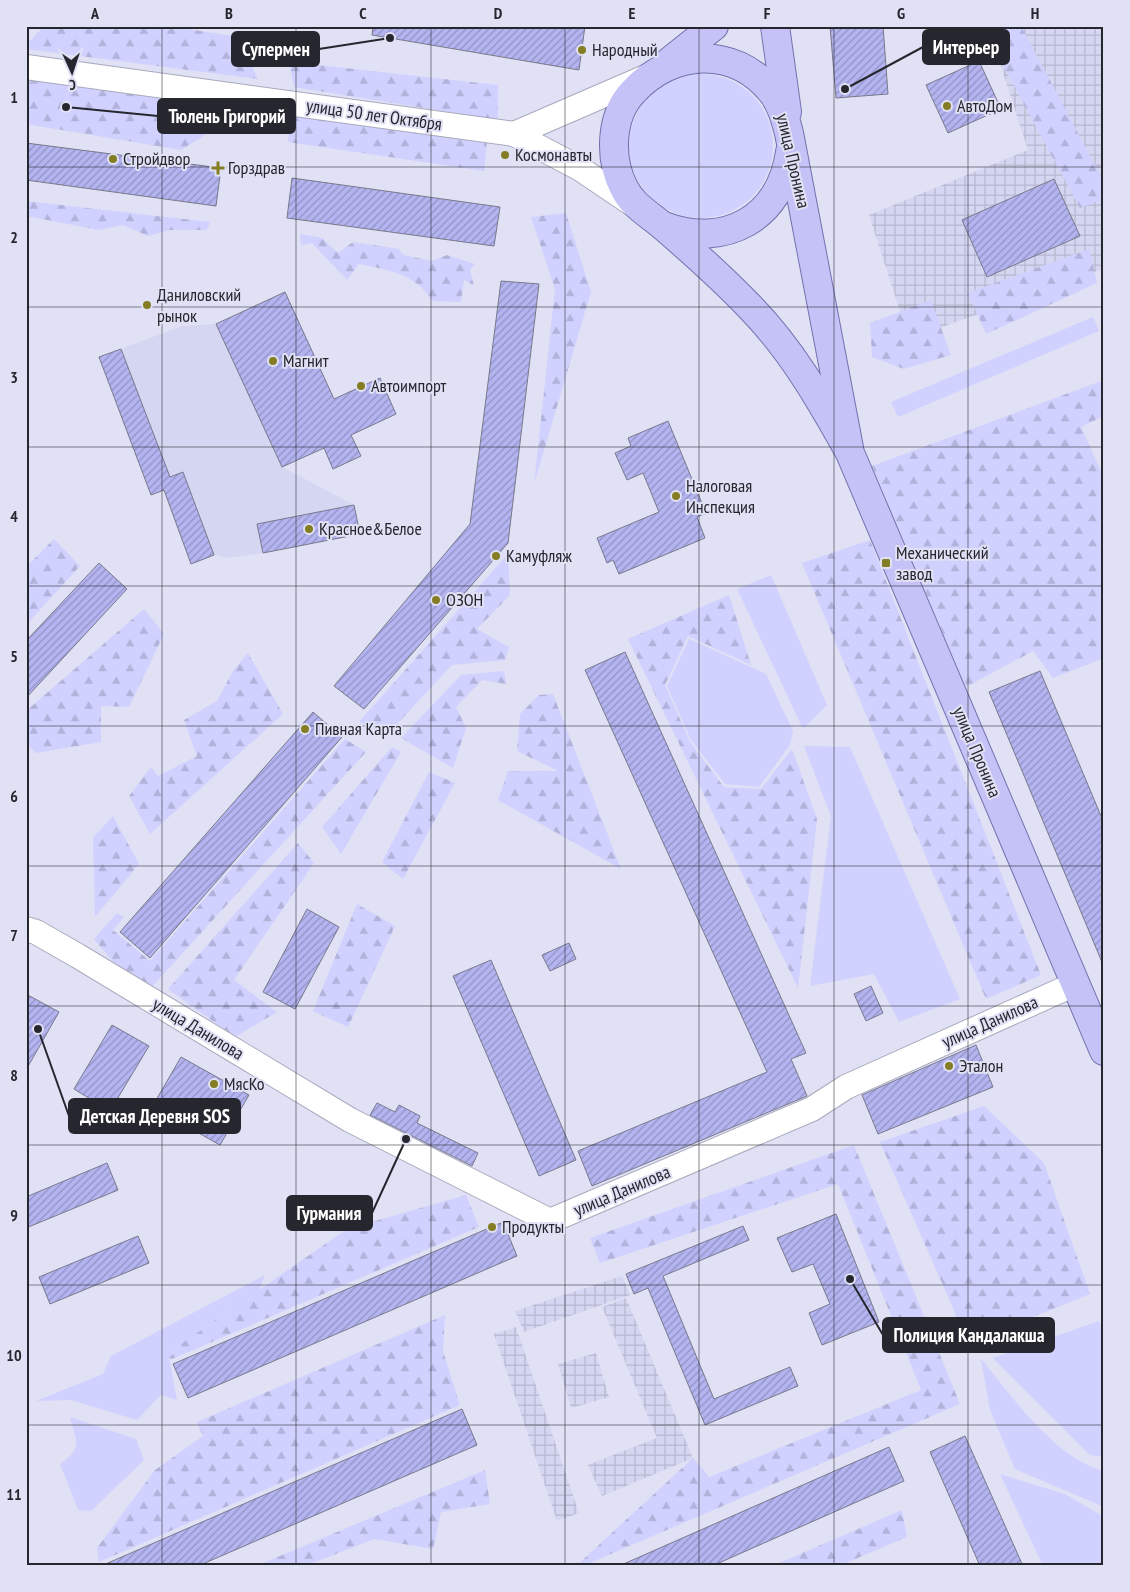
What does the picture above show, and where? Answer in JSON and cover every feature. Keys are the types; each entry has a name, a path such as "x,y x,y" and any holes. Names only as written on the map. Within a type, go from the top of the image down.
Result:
{"main road":[{"path":"655,72 714,26"},
{"path":"662,225 679,232 705,234 731,230 747,223 773,199 782,184 788,168 789,133 775,26"},
{"name":"улица Пронина","path":"850,452 789,133 781,107 772,92 760,79 730,62 704,58 678,61 655,72 631,94 619,116 614,140 616,165 624,188 639,209 662,225 751,307 804,372 850,452 1104,1051"}],"street":[{"name":"улица 50 лет Октября","path":"26,66 514,134"},
{"path":"514,134 655,72"},
{"path":"514,134 579,168 639,209"},
{"name":"улица Данилова","path":"26,929 36,932 78,956 350,1120 550,1222 812,1109 846,1087 1075,984"}],"shaded area":[{"path":"988,26 1104,26 1104,269 909,339 869,215 1028,150"},
{"path":"216,324 282,467 354,505 360,534 263,553 227,558 214,555 183,473 170,477 121,349 182,326"},
{"path":"622,1276 630,1295 524,1332 515,1311"},
{"path":"626,1298 693,1458 602,1496 588,1465 657,1438 602,1307"},
{"path":"516,1327 579,1513 557,1521 494,1334"},
{"path":"596,1353 609,1397 571,1408 558,1364"}],"green space":[{"path":"44,26 170,26 238,37 258,79 26,49 26,45"},
{"path":"982,26 1021,26 1104,182 1104,199 1080,208"},
{"path":"318,65 498,85 498,120 294,87 290,67"},
{"path":"701,74 728,80 741,86 752,95 761,106 767,119 773,146 767,173 761,186 752,197 741,206 728,212 701,218 674,212 661,206 650,197 641,186 635,173 629,146 635,119 641,106 650,95 661,86 674,80"},
{"path":"30,76 248,108 181,150 26,124 26,80"},
{"path":"291,108 488,134 484,171 288,142"},
{"path":"26,201 210,222 207,230 170,230 148,236 123,225 99,230 26,216"},
{"path":"566,213 591,292 534,484 555,289 531,217"},
{"path":"300,234 322,238 338,253 353,242 399,249 403,255 432,261 447,255 475,264 470,270 474,286 464,280 461,302 432,301 426,292 410,279 390,271 359,264 347,280 312,243 301,245"},
{"path":"1089,249 1097,283 986,334 968,293"},
{"path":"931,300 951,355 904,369 872,357 870,323"},
{"path":"1093,317 1099,331 898,417 891,402"},
{"path":"1104,380 1104,416 1081,427 1104,478 1104,658 1053,678 1033,651 966,687 872,466"},
{"path":"54,539 80,566 26,625 26,567"},
{"path":"870,540 1041,975 986,999 802,563"},
{"path":"508,554 510,595 477,629 509,647 505,660 452,665 387,735 359,722"},
{"path":"771,575 827,705 803,729 737,589"},
{"path":"729,595 751,665 688,636 665,685 690,742 724,787 761,789 792,749 817,819 798,988 628,639"},
{"path":"144,609 164,634 129,707 101,706 101,742 36,753 26,744 26,711"},
{"path":"689,639 766,674 793,731 790,745 759,787 725,784 691,740 667,686"},
{"path":"248,653 283,714 150,834 129,796 151,767 158,776 197,756 184,720 217,701 233,671"},
{"path":"504,671 506,684 482,680 456,707 466,728 453,768 401,738 461,675"},
{"path":"553,694 621,869 498,800 508,771 558,771 517,751 520,714 539,695"},
{"path":"345,739 366,752 149,990 119,974 115,964 94,939 117,913 124,917 113,930 150,961"},
{"path":"804,746 850,747 960,999 899,1022 874,974 810,986 831,816"},
{"path":"392,747 401,752 341,854 322,827"},
{"path":"429,772 455,783 403,879 382,862"},
{"path":"113,816 139,864 95,917 93,838"},
{"path":"298,843 314,863 234,980 277,1012 235,1037 168,989"},
{"path":"357,904 395,926 348,1027 313,1011"},
{"path":"984,1106 1044,1163 1090,1294 988,1335 960,1324 880,1142"},
{"path":"854,1145 960,1404 583,1566 576,1566 693,1458 709,1477 921,1390 838,1184 600,1263 590,1238"},
{"path":"466,1195 479,1227 172,1359 169,1358 181,1344 347,1229"},
{"path":"265,1275 259,1291 181,1344 169,1357 177,1400 161,1395 137,1420 71,1400 36,1401 103,1374 111,1356"},
{"path":"445,1315 443,1351 460,1405 99,1562 97,1548 155,1470 203,1436 197,1422"},
{"path":"1099,1321 1104,1333 1104,1457 1090,1455 993,1358"},
{"path":"981,1359 1021,1408 1052,1440 1086,1464 1104,1471 1104,1507 1015,1469 990,1410"},
{"path":"70,1417 136,1439 144,1460 91,1511 78,1510 60,1464 73,1453 76,1444"},
{"path":"485,1470 490,1504 441,1512 433,1549 374,1539 305,1566 256,1566"},
{"path":"1000,1474 1065,1494 1104,1517 1104,1566 1043,1566"},
{"path":"902,1510 907,1537 839,1566 772,1566"}],"building":[{"path":"373,26 585,26 579,70 372,35"},
{"path":"830,26 883,26 888,94 836,98"},
{"path":"979,61 1001,109 948,133 926,85"},
{"path":"26,143 221,168 216,206 26,180"},
{"path":"292,178 500,207 494,246 287,218"},
{"path":"1054,179 1080,236 987,277 962,220"},
{"path":"501,281 539,284 508,543 364,709 334,686 470,524"},
{"path":"285,292 334,399 380,378 396,414 351,435 361,456 333,469 324,448 282,467 216,324"},
{"path":"121,349 170,477 183,472 214,555 191,564 164,490 151,495 99,357"},
{"name":"Налоговая Инспекция","path":"668,421 706,513 697,517 705,538 619,574 613,560 607,563 597,538 659,512 643,473 627,480 615,453 631,446 628,438"},
{"name":"Красное&Белое","path":"354,505 360,534 263,553 257,524"},
{"path":"99,563 127,589 26,698 26,641"},
{"path":"625,652 806,1053 791,1059 807,1096 592,1186 578,1151 767,1072 585,670"},
{"path":"1040,671 1104,823 1104,967 989,692"},
{"path":"313,712 342,737 150,958 120,932"},
{"path":"307,909 339,927 295,1009 263,992"},
{"path":"569,943 576,959 550,971 542,955"},
{"path":"491,960 576,1160 539,1176 453,976"},
{"path":"871,986 883,1013 866,1021 854,994"},
{"path":"26,994 59,1012 26,1070"},
{"path":"112,1025 149,1046 110,1111 74,1089"},
{"path":"976,1045 993,1087 878,1134 862,1095"},
{"path":"181,1057 249,1095 220,1145 152,1107"},
{"path":"377,1103 395,1112 399,1105 420,1116 417,1123 478,1153 472,1166 370,1115"},
{"path":"107,1163 118,1190 26,1228 26,1197"},
{"path":"836,1214 879,1322 822,1345 809,1313 830,1304 813,1264 792,1272 777,1238"},
{"path":"503,1222 517,1256 188,1398 173,1364"},
{"path":"743,1226 749,1240 663,1276 714,1399 790,1367 798,1386 705,1425 648,1288 634,1294 626,1274"},
{"path":"138,1236 149,1263 50,1304 39,1277"},
{"path":"462,1409 477,1445 198,1566 101,1566"},
{"path":"965,1436 1023,1566 980,1566 930,1452"},
{"path":"889,1447 904,1481 712,1566 619,1566"}],"place":[{"name":"Супермен","path":"390,38"},
{"name":"Народный","path":"582,50"},
{"name":"Интерьер","path":"845,89"},
{"name":"АвтоДом","path":"947,106"},
{"name":"Тюлень Григорий","path":"66,107"},
{"name":"Космонавты","path":"505,155"},
{"name":"Стройдвор","path":"113,159"},
{"name":"Горздрав","path":"218,168"},
{"name":"Даниловский рынок","path":"147,305"},
{"name":"Магнит","path":"273,361"},
{"name":"Автоимпорт","path":"361,386"},
{"name":"Налоговая Инспекция","path":"676,496"},
{"name":"Красное&Белое","path":"309,529"},
{"name":"Камуфляж","path":"496,556"},
{"name":"Механический завод","path":"886,563"},
{"name":"ОЗОН","path":"436,600"},
{"name":"Пивная Карта","path":"305,729"},
{"name":"Детская Деревня SOS","path":"38,1029"},
{"name":"Эталон","path":"949,1066"},
{"name":"МясКо","path":"214,1084"},
{"name":"Гурмания","path":"406,1139"},
{"name":"Продукты","path":"492,1227"},
{"name":"Полиция Кандалакша","path":"850,1279"}]}
